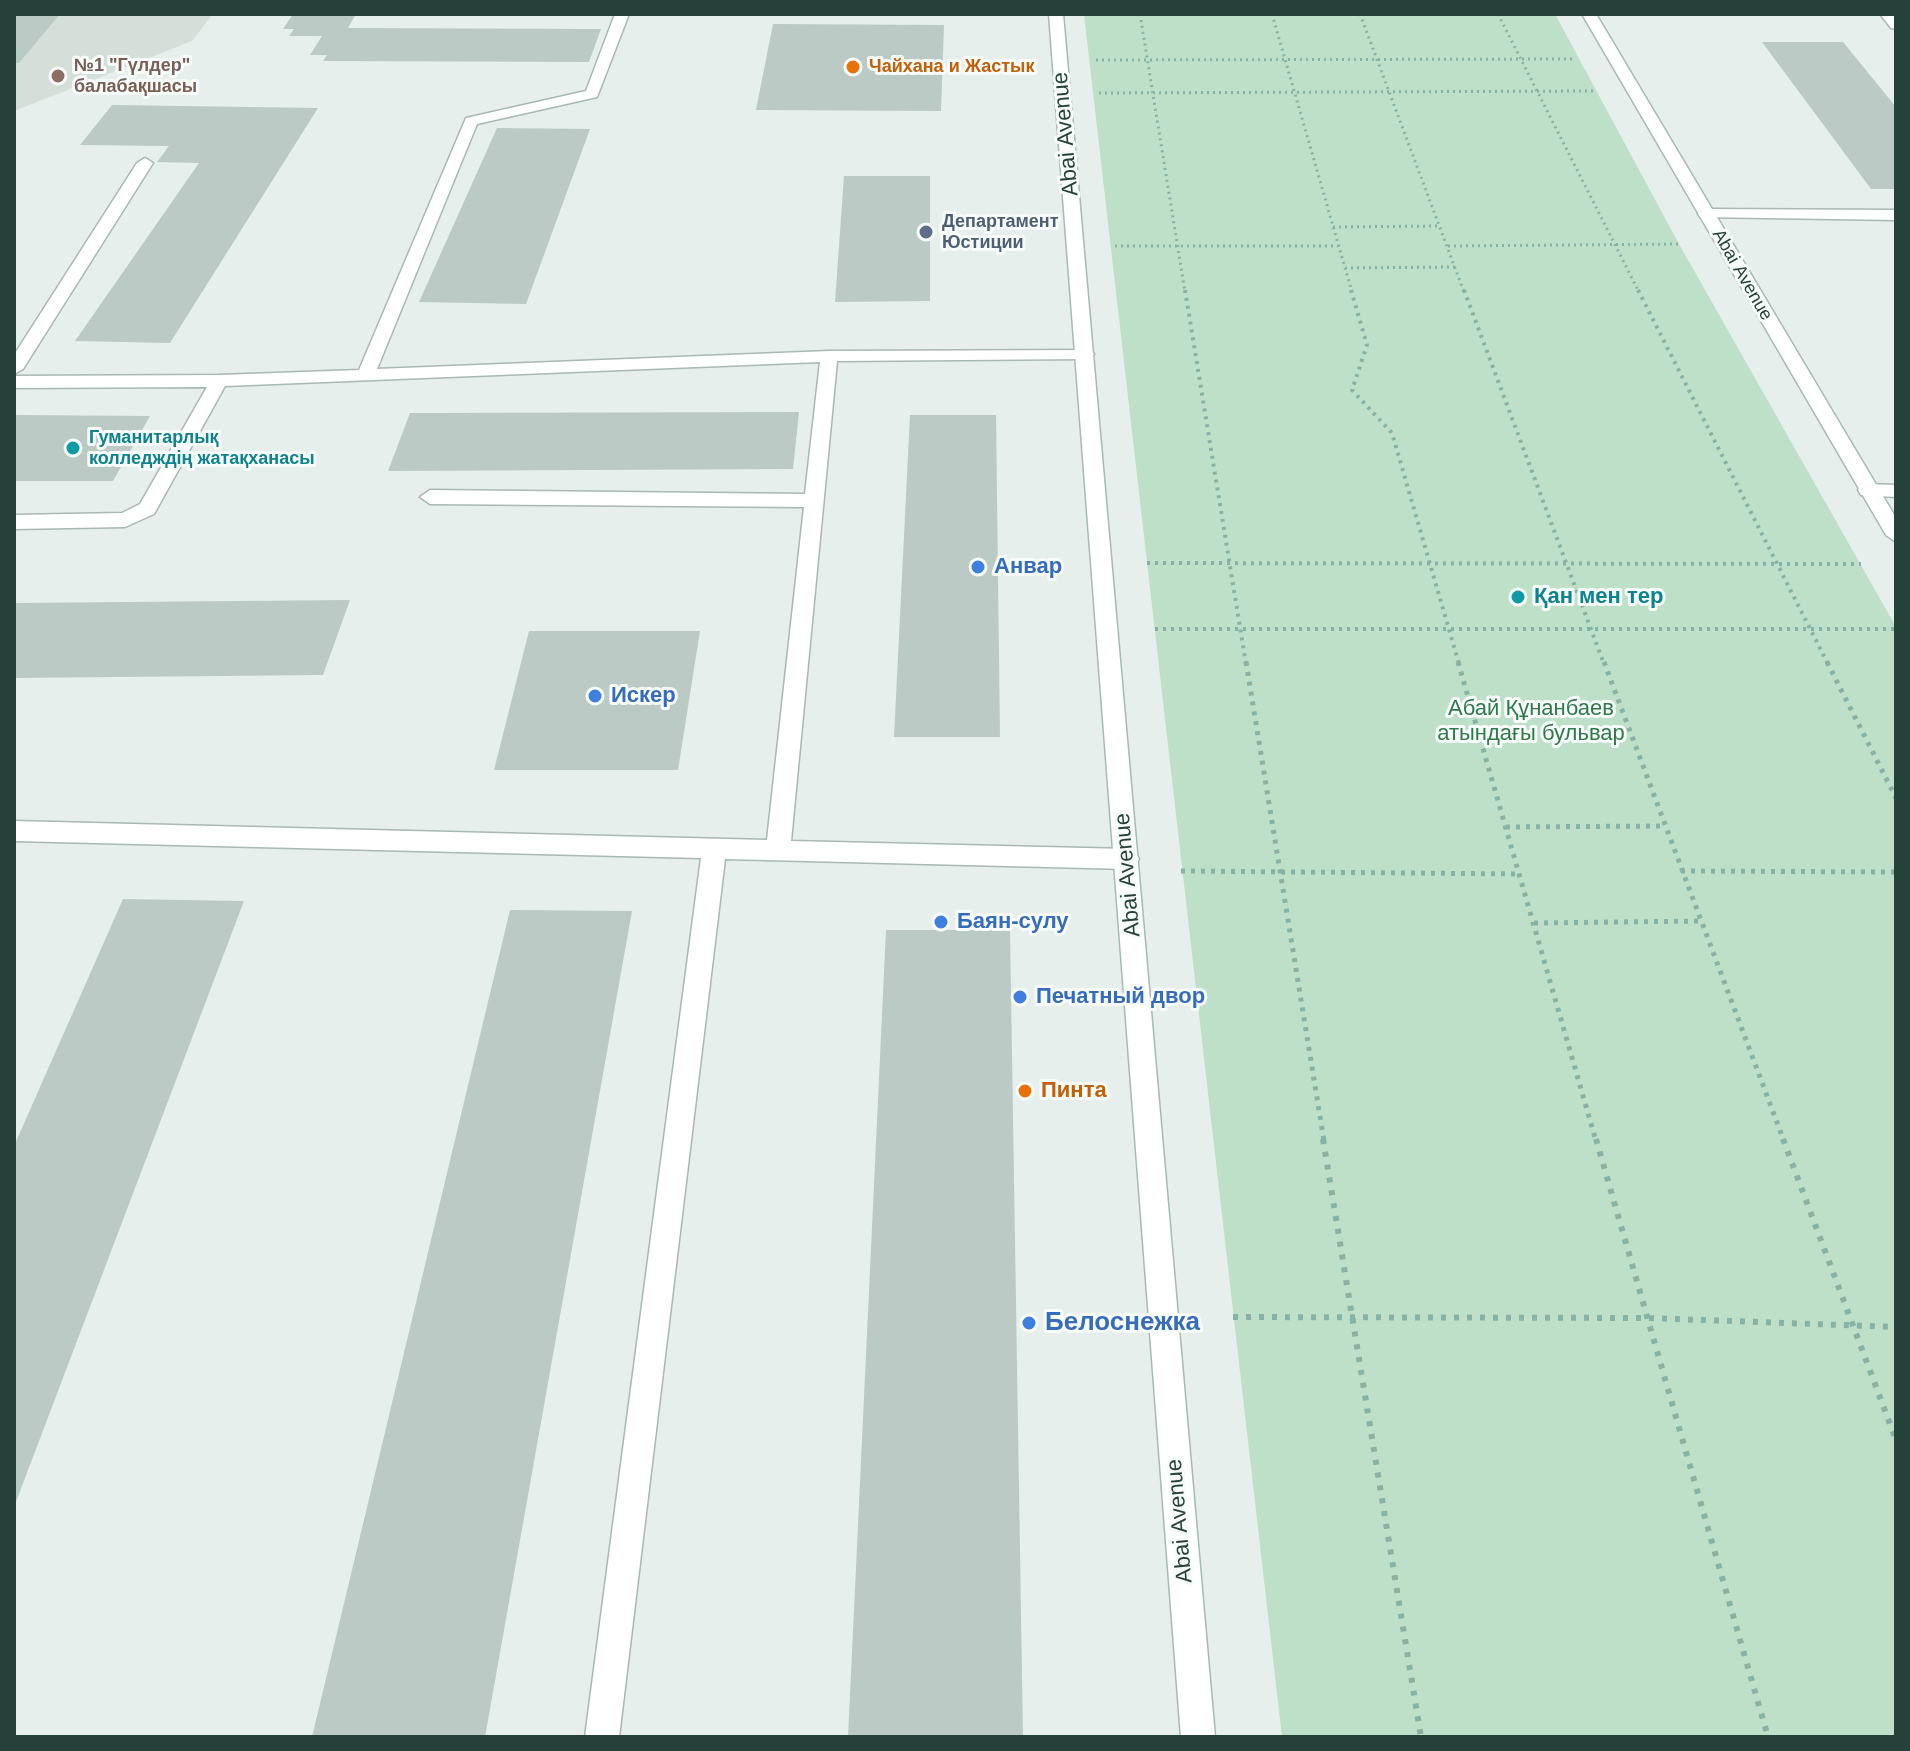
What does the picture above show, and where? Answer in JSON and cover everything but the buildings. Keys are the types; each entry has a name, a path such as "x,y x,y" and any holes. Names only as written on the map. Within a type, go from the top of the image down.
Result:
{"main road":[{"path":"366,375 471,121 592,94 622,14"},
{"name":"Abai Avenue","path":"1056,14 1198,1737"},
{"name":"Abai Avenue","path":"1589,14 1896,535"},
{"path":"1887,14 1896,25"},
{"path":"14,369 145,163"},
{"path":"1706,214 1896,215"},
{"path":"14,382 219,381 829,356 1085,354"},
{"path":"778,850 829,356"},
{"path":"14,522 125,520 147,509 219,381"},
{"path":"1868,490 1896,491"},
{"path":"430,497 813,501"},
{"path":"14,831 1127,859"},
{"path":"602,1737 714,849"}],"path":[{"path":"1140,14 1421,1737"},
{"path":"1272,14 1367,345 1352,390 1392,433 1768,1737"},
{"path":"1360,14 1896,1440"},
{"path":"1498,14 1896,798"},
{"path":"1089,60 1579,59"},
{"path":"1093,93 1598,91"},
{"path":"1333,227 1440,226"},
{"path":"1448,246 1679,244"},
{"path":"1110,246 1338,246"},
{"path":"1345,268 1456,267"},
{"path":"1147,563 1861,564"},
{"path":"1155,629 1896,629"},
{"path":"1506,827 1666,826"},
{"path":"1181,871 1520,874"},
{"path":"1681,871 1896,872"},
{"path":"1534,923 1702,921"},
{"path":"1233,1317 1648,1318 1896,1327"}],"shaded area":[{"name":"№1 \"Гүлдер\" балабақшасы","path":"14,14 213,14 192,41 14,111"}],"green space":[{"name":"Абай Құнанбаев атындағы бульвар","path":"1084,14 1555,14 1679,244 1896,627 1896,1737 1282,1737"}],"place":[{"name":"Чайхана и Жастык","path":"853,67"},
{"name":"№1 \"Гүлдер\" балабақшасы","path":"58,76"},
{"name":"Департамент Юстиции","path":"926,232"},
{"name":"Гуманитарлық колледждің жатақханасы","path":"73,448"},
{"name":"Анвар","path":"978,567"},
{"name":"Қан мен тер","path":"1518,597"},
{"name":"Искер","path":"595,696"},
{"name":"Баян-сулу","path":"941,922"},
{"name":"Печатный двор","path":"1020,997"},
{"name":"Пинта","path":"1025,1091"},
{"name":"Белоснежка","path":"1029,1323"}]}
